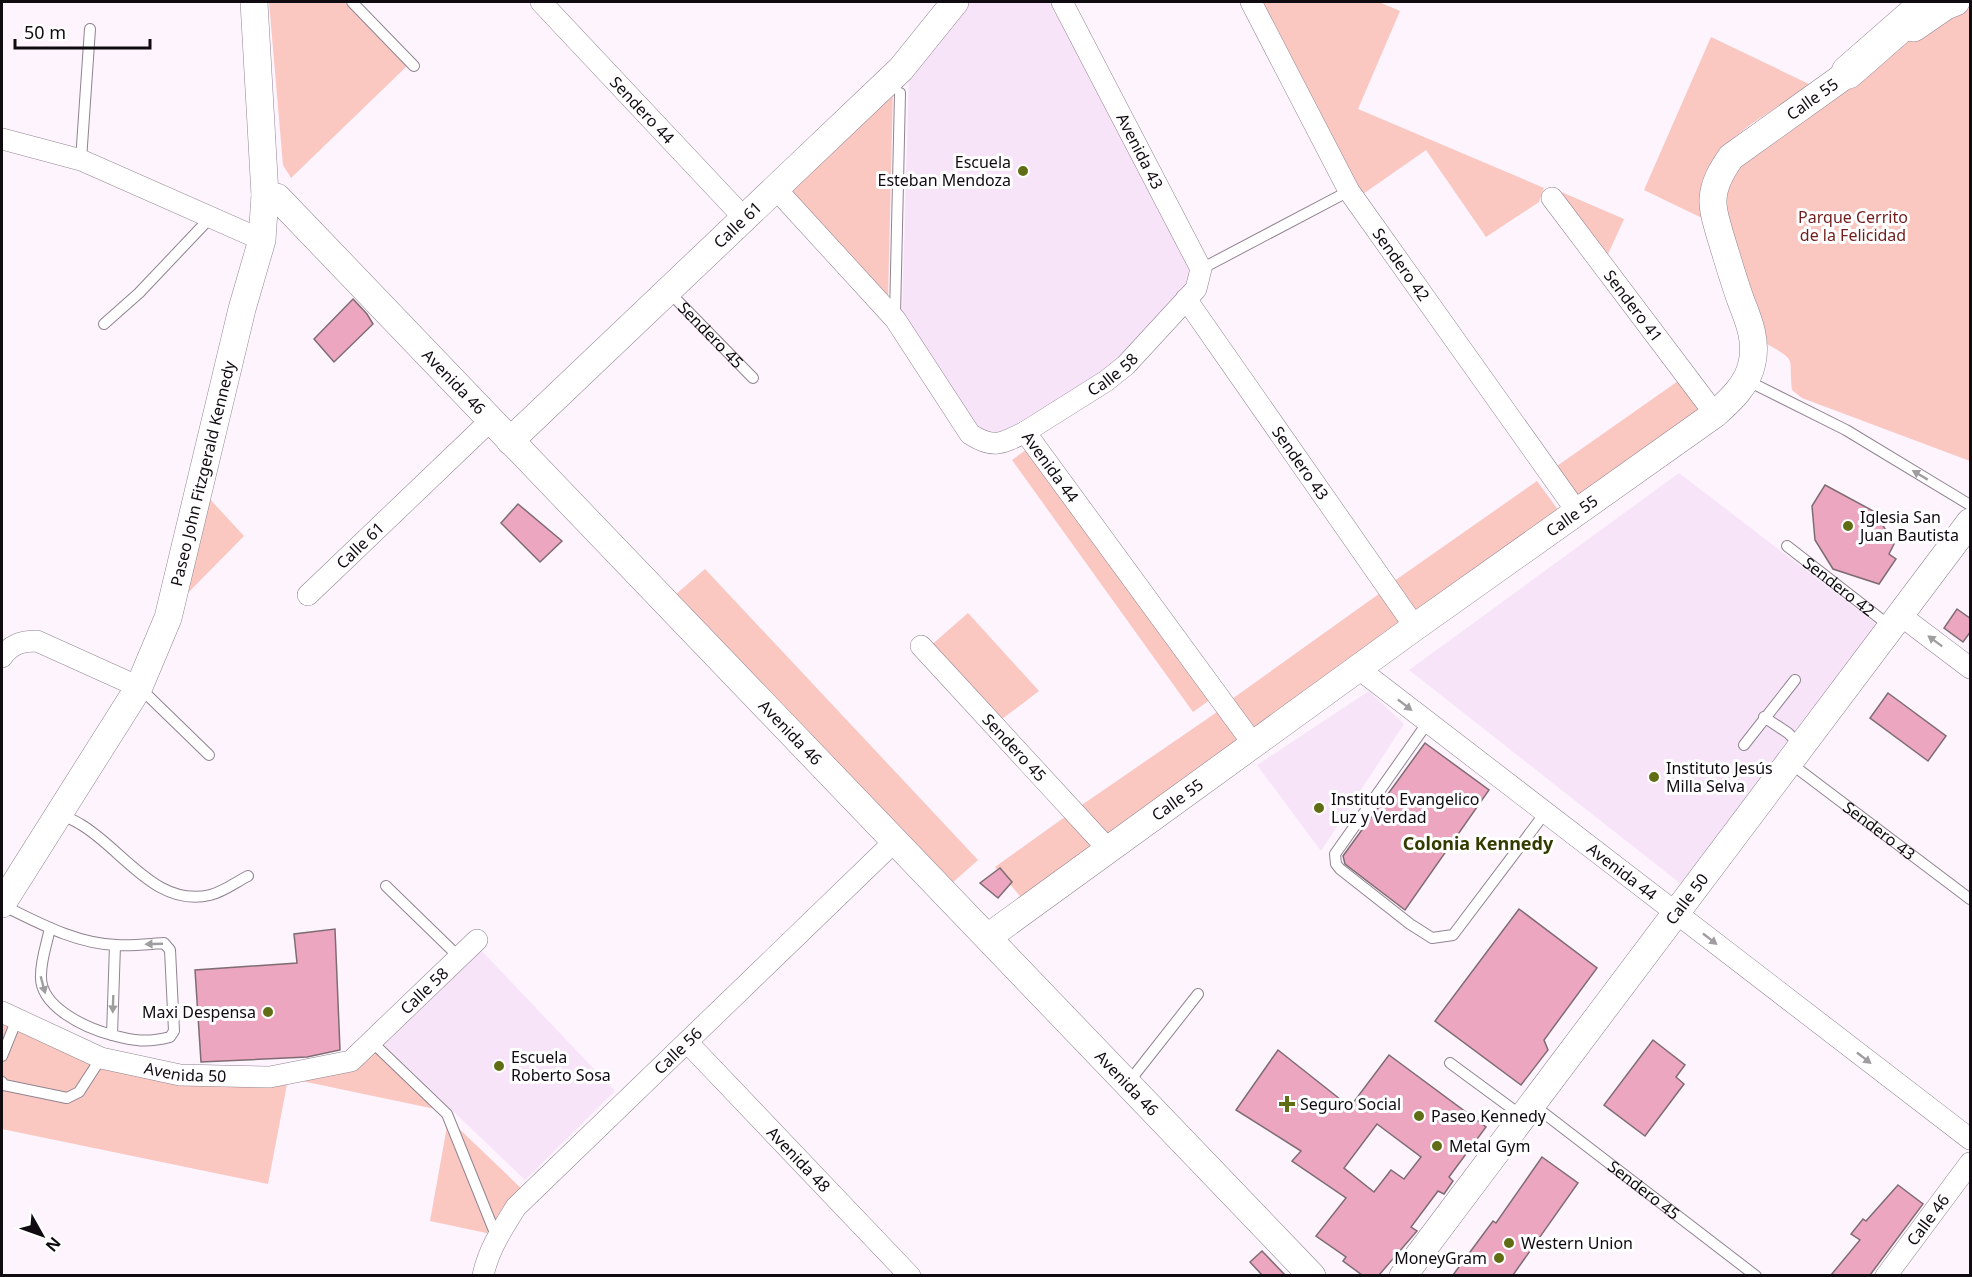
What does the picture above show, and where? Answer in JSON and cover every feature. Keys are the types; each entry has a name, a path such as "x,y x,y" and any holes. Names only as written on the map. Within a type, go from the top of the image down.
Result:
{"main road":[{"path":"1848,72 1944,3"}],"street":[{"name":"Paseo John Fitzgerald Kennedy","path":"2,904 139,687 168,618 242,309 262,240 265,195 254,2"},
{"name":"Sendero 44","path":"541,2 745,219"},
{"name":"Calle 61","path":"510,441 901,69 955,2"},
{"name":"Avenida 43","path":"1062,2 1201,269"},
{"name":"Sendero 42","path":"1251,2 1349,191 1578,513"},
{"name":"Calle 55","path":"988,938 1415,627 1715,414 1732,399 1746,380 1752,365 1755,347 1751,326 1734,282 1713,210 1715,186 1721,171 1731,158 1848,72 1906,33 1944,3"},
{"path":"2,139 81,160 262,240"},
{"name":"Avenida 44","path":"777,189 895,319 970,434 984,443 1002,444 1025,432 1254,745"},
{"name":"Avenida 46","path":"265,195 276,197 1312,1275"},
{"name":"Sendero 41","path":"1552,198 1715,414"},
{"path":"1186,299 1196,289 1201,269"},
{"name":"Calle 58","path":"1025,432 1106,381 1126,365 1186,299"},
{"name":"Sendero 43","path":"1186,299 1415,627"},
{"name":"Calle 61","path":"308,595 491,420"},
{"name":"Calle 50","path":"1410,1271 1527,1110 1971,522"},
{"path":"1896,621 1971,668"},
{"path":"2,657 7,649 22,641 37,641 139,687"},
{"name":"Sendero 45","path":"921,646 1108,849"},
{"name":"Avenida 44","path":"1359,669 1971,1139"},
{"name":"Calle 56","path":"483,1275 497,1239 516,1207 894,841"},
{"name":"Calle 58","path":"372,1042 477,940"},
{"name":"Avenida 50","path":"9,1016 101,1058 180,1075 270,1077 351,1061 372,1042"},
{"name":"Avenida 48","path":"687,1042 910,1275"},
{"name":"Calle 46","path":"1886,1275 1971,1163"}],"lane":[{"path":"352,2 414,66"},
{"path":"81,160 90,29"},
{"path":"895,319 900,93"},
{"path":"1201,269 1349,191"},
{"path":"104,324 139,293 212,217"},
{"name":"Sendero 45","path":"669,291 753,378"},
{"path":"1746,380 1846,430 1971,505"},
{"name":"Sendero 42","path":"1787,546 1896,621"},
{"path":"1744,745 1795,680"},
{"path":"139,687 208,755"},
{"name":"Sendero 43","path":"1764,717 1788,734 1795,754 1971,899"},
{"path":"1428,722 1335,854 1336,864 1340,869 1410,924 1432,938 1453,935 1545,813"},
{"path":"59,814 81,824 142,876 178,896 211,895 248,876"},
{"path":"386,886 459,957"},
{"path":"2,904 50,928 90,941 115,945 164,943 170,950 174,1031 170,1037 157,1041 136,1041 94,1030 65,1014 47,998 40,976 50,928"},
{"path":"112,1035 115,945"},
{"path":"1128,1083 1198,994"},
{"path":"2,1056 9,1016"},
{"path":"372,1042 447,1114 497,1239"},
{"path":"2,1082 4,1085 67,1098 79,1092 101,1058"},
{"name":"Sendero 45","path":"1450,1063 1527,1110 1756,1275"}],"shaded area":[{"name":"Escuela Esteban Mendoza","path":"967,2 1050,2 1189,267 1190,278 1182,291 1115,365 999,434 983,436 902,315 909,75"},
{"name":"Instituto Jesús Milla Selva","path":"1679,473 1880,627 1681,884 1409,670"},
{"name":"Instituto Evangelico Luz y Verdad","path":"1369,691 1404,724 1321,851 1257,765"},
{"name":"Escuela Roberto Sosa","path":"477,946 615,1091 525,1180 381,1042"}],"green space":[{"path":"269,2 344,2 407,66 291,178 283,165"},
{"path":"1244,2 1379,2 1400,11 1358,109 1544,188 1539,202 1486,237 1426,150 1350,203"},
{"name":"Parque Cerrito de la Felicidad","path":"1970,8 1970,461 1802,398 1792,390 1790,361 1765,343 1723,215 1722,199 1736,167 1932,23"},
{"path":"1711,37 1811,85 1751,124 1730,141 1715,159 1702,182 1704,219 1644,190"},
{"path":"893,86 888,301 785,189"},
{"path":"1552,188 1624,219 1604,263"},
{"path":"1681,379 1706,415 1572,509 1547,473"},
{"path":"1030,447 1211,699 1193,712 1012,460"},
{"path":"1537,481 1562,515 1414,618 1390,584"},
{"path":"207,496 244,536 178,603"},
{"path":"705,569 978,860 951,884 675,595"},
{"path":"1383,591 1406,624 1259,733 1232,699"},
{"path":"968,613 1039,691 998,722 928,648"},
{"path":"1220,710 1246,744 1110,843 1076,809"},
{"path":"1069,814 1101,849 1026,903 995,867"},
{"path":"2,1023 93,1064 287,1084 268,1184 2,1129"},
{"path":"373,1048 440,1110 297,1080"},
{"path":"448,1121 491,1234 430,1221"},
{"path":"453,1123 524,1191 496,1228"}],"building":[{"path":"353,299 373,324 334,362 314,339"},
{"name":"Iglesia San Juan Bautista","path":"1825,485 1875,512 1894,544 1889,554 1896,559 1879,584 1833,569 1815,540 1812,506"},
{"path":"518,504 562,541 540,562 501,523"},
{"path":"1957,609 1971,619 1971,631 1963,642 1944,628"},
{"path":"1888,693 1946,736 1928,761 1870,718"},
{"path":"1425,743 1489,790 1405,910 1345,864 1343,856"},
{"path":"1000,868 1012,882 998,898 980,883"},
{"path":"1519,909 1597,968 1544,1040 1548,1050 1521,1085 1435,1021"},
{"name":"Maxi Despensa","path":"335,929 340,1050 307,1057 201,1062 195,970 297,963 294,934"},
{"path":"1653,1040 1685,1065 1676,1077 1684,1084 1645,1136 1604,1105"},
{"path":"1278,1050 1350,1107 1389,1055 1486,1127 1449,1177 1453,1181 1444,1194 1438,1191 1411,1227 1417,1231 1379,1275 1362,1275 1343,1261 1346,1257 1316,1236 1346,1198 1292,1161 1301,1151 1236,1110","holes":["1377,1124 1421,1157 1404,1179 1391,1170 1374,1192 1344,1168"]},
{"path":"1542,1157 1578,1183 1513,1275 1453,1275 1493,1221 1496,1223"},
{"path":"1898,1185 1923,1204 1870,1275 1831,1275 1860,1240 1851,1234 1863,1219 1866,1221"},
{"path":"1262,1251 1285,1275 1262,1275 1250,1262"}],"place":[{"name":"Escuela Esteban Mendoza","path":"1023,171"},
{"name":"Iglesia San Juan Bautista","path":"1848,526"},
{"name":"Instituto Jesús Milla Selva","path":"1654,777"},
{"name":"Instituto Evangelico Luz y Verdad","path":"1319,808"},
{"name":"Maxi Despensa","path":"268,1012"},
{"name":"Escuela Roberto Sosa","path":"499,1066"},
{"name":"Seguro Social","path":"1287,1104"},
{"name":"Paseo Kennedy","path":"1419,1116"},
{"name":"Metal Gym","path":"1437,1146"},
{"name":"Western Union","path":"1509,1243"},
{"name":"MoneyGram","path":"1499,1258"}],"district":[{"name":"Colonia Kennedy","path":"1478,843"}]}
